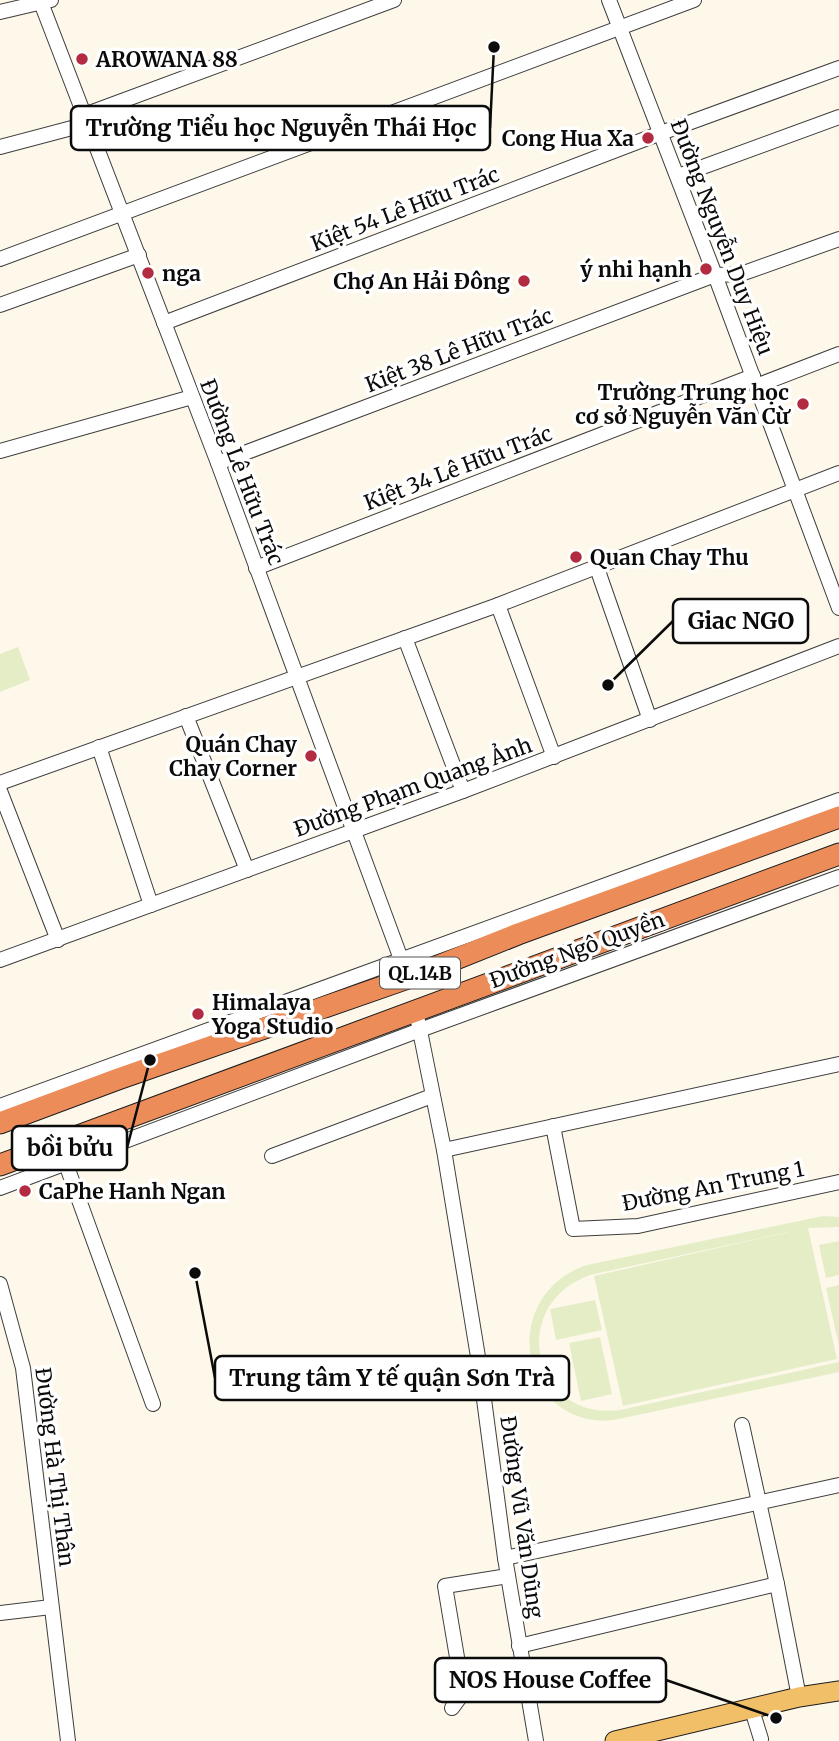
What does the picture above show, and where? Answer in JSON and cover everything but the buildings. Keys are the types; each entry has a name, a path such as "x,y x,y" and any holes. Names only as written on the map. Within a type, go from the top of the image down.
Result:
{"highway":[{"name":"Đường Ngô Quyền","path":"0,1123 405,968 518,934 839,817"},
{"name":"Đường Ngô Quyền","path":"0,1165 418,1020 839,854"},
{"path":"405,968 418,1020"}],"main road":[{"path":"615,1741 799,1697 839,1691"}],"street":[{"path":"0,147 86,119 394,0"},
{"name":"Đường Nguyễn Duy Hiệu","path":"609,0 678,176 794,490 835,584 839,608"},
{"path":"0,259 694,0"},
{"path":"0,12 44,1"},
{"name":"Đường Lê Hữu Trác","path":"44,1 405,968"},
{"name":"Kiệt 54 Lê Hữu Trác","path":"164,323 839,68"},
{"path":"678,176 839,117"},
{"name":"Kiệt 38 Lê Hữu Trác","path":"218,463 715,275 741,274 839,239"},
{"path":"0,305 139,255"},
{"name":"Kiệt 34 Lê Hữu Trác","path":"256,568 755,381 839,354"},
{"path":"0,451 192,397"},
{"path":"0,783 498,605 839,473"},
{"path":"597,568 650,720"},
{"path":"498,605 554,757"},
{"path":"405,638 463,791"},
{"name":"Đường Phạm Quang Ảnh","path":"0,960 554,757 839,646"},
{"path":"186,716 247,870"},
{"path":"99,747 151,905"},
{"path":"0,791 58,940"},
{"name":"Đường Ngô Quyền","path":"0,1106 405,968 839,800"},
{"name":"Đường Ngô Quyền","path":"0,1188 66,1164 418,1020 839,877"},
{"name":"Đường Vũ Văn Dũng","path":"418,1020 444,1150 480,1368 505,1558 536,1741"},
{"path":"444,1150 839,1064"},
{"path":"272,1156 432,1096"},
{"name":"Đường An Trung 1","path":"553,1126 573,1229 638,1226 839,1182"},
{"path":"66,1164 153,1404"},
{"name":"Đường Hà Thị Thân","path":"0,1284 23,1368 68,1741"},
{"path":"742,1425 778,1584 799,1697"},
{"path":"505,1558 839,1485"},
{"path":"452,1709 463,1693 445,1586 508,1576"},
{"path":"519,1646 778,1584"},
{"path":"0,1613 51,1607"},
{"path":"752,1710 761,1739"}],"green space":[{"path":"18,647 30,680 0,692 0,654"},
{"path":"823,1216 839,1217 839,1227 808,1228 837,1359 623,1406 594,1276 806,1228 590,1275 564,1290 547,1310 540,1334 541,1358 550,1380 567,1398 590,1409 620,1410 839,1362 839,1372 614,1420 582,1417 557,1404 540,1383 531,1358 531,1330 539,1303 558,1281 587,1265"},
{"path":"839,1241 839,1275 826,1278 819,1245"},
{"path":"839,1285 839,1346 826,1288"},
{"path":"595,1300 602,1330 556,1340 550,1309"},
{"path":"600,1337 612,1394 581,1401 569,1343"}],"place":[{"name":"Trường Tiểu học Nguyễn Thái Học","path":"494,47"},
{"name":"AROWANA 88","path":"82,59"},
{"name":"Cong Hua Xa","path":"648,138"},
{"name":"ý nhi hạnh","path":"706,269"},
{"name":"nga","path":"148,273"},
{"name":"Chợ An Hải Đông","path":"524,281"},
{"name":"Trường Trung học cơ sở Nguyễn Văn Cừ","path":"803,404"},
{"name":"Quan Chay Thu","path":"576,557"},
{"name":"Giac NGO","path":"608,685"},
{"name":"Quán Chay Chay Corner","path":"311,756"},
{"name":"Himalaya Yoga Studio","path":"198,1014"},
{"name":"bồi bửu","path":"150,1060"},
{"name":"CaPhe Hanh Ngan","path":"25,1191"},
{"name":"Trung tâm Y tế quận Sơn Trà","path":"195,1273"},
{"name":"NOS House Coffee","path":"776,1718"}]}
